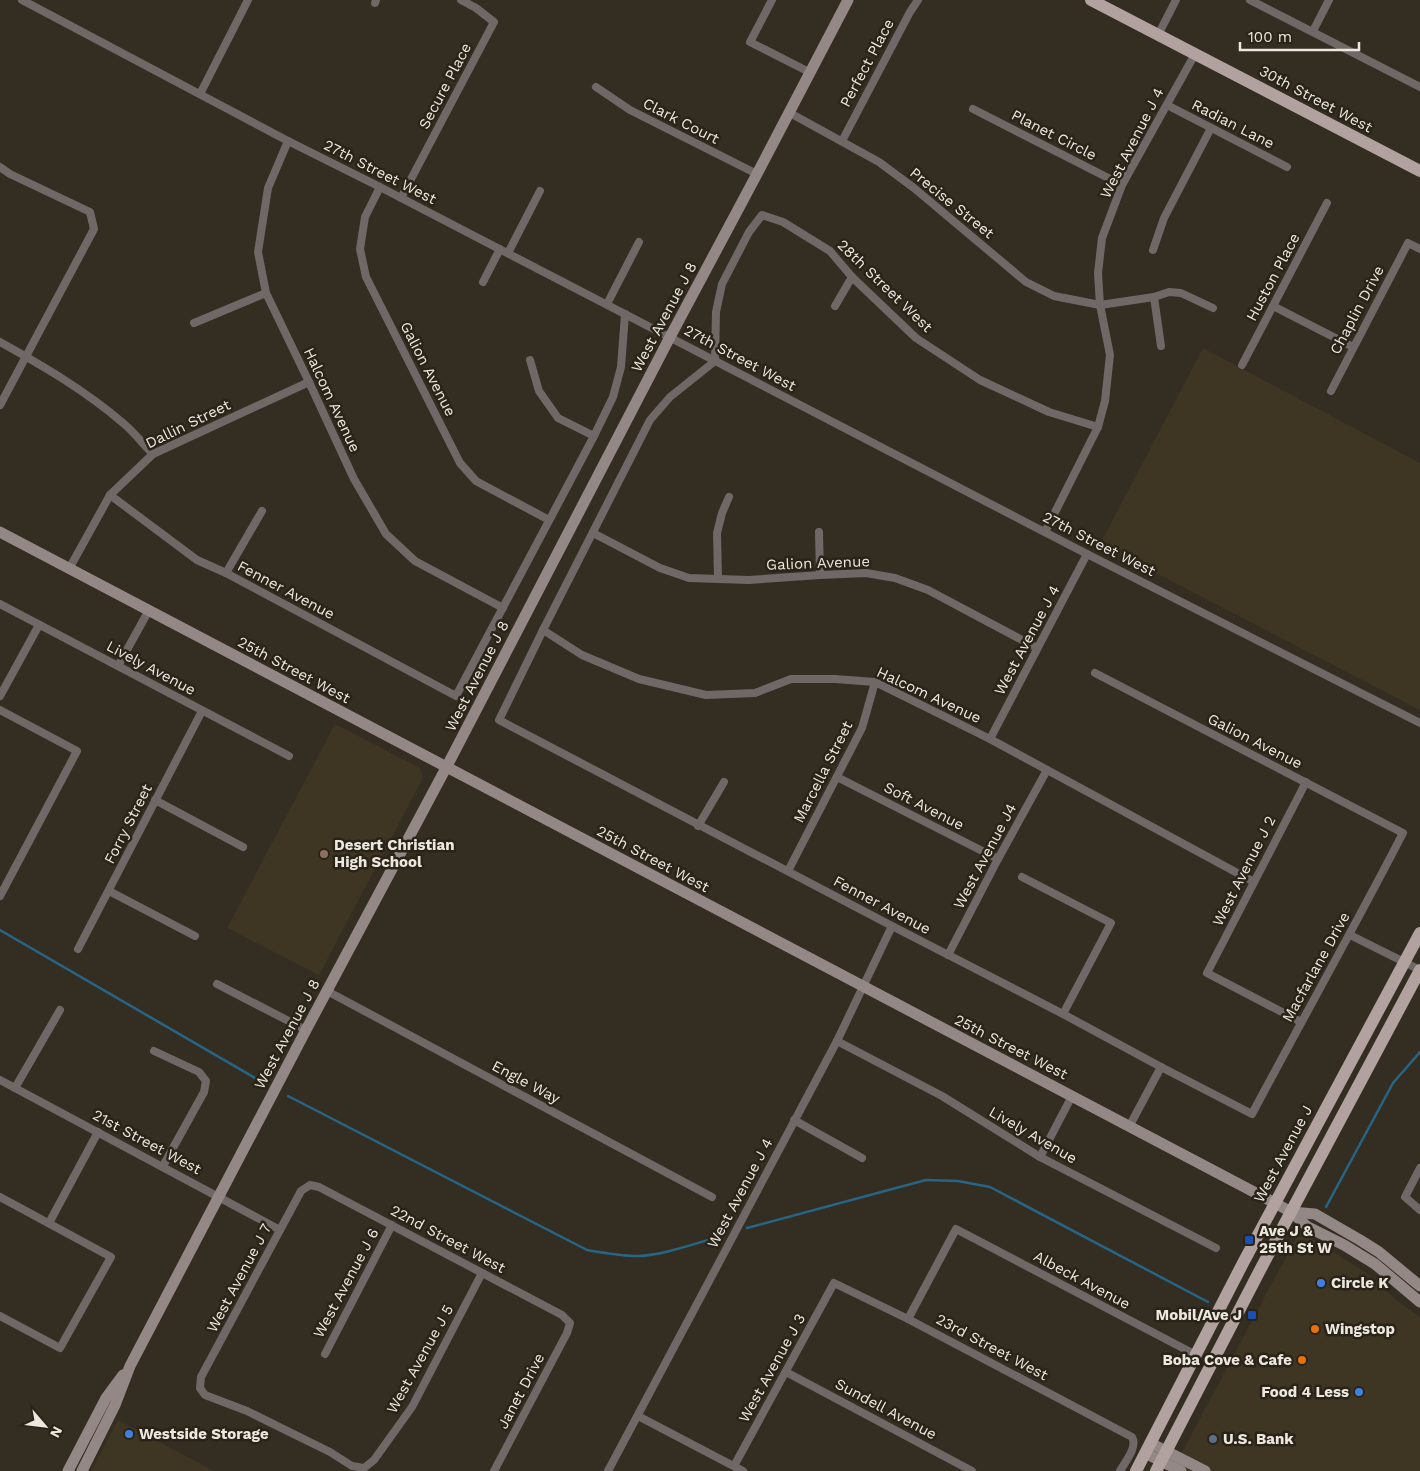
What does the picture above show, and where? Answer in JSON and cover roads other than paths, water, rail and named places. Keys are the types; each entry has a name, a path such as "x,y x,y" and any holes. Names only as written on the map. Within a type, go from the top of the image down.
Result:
{"main road":[{"name":"30th Street West","path":"1090,0 1420,171"},
{"name":"West Avenue J","path":"1136,1471 1275,1203 1420,933"},
{"path":"1161,1461 1420,970"}],"street":[{"name":"27th Street West","path":"22,0 288,141 380,186 1087,554 1420,723"},
{"name":"Secure Place","path":"401,198 494,22 476,8 461,0"},
{"path":"772,0 750,42 810,73"},
{"name":"West Avenue J 8","path":"82,1471 115,1405 130,1366 848,0"},
{"name":"Perfect Place","path":"842,140 918,0"},
{"path":"1158,35 1176,0"},
{"path":"1250,0 1420,87"},
{"path":"1313,31 1329,0"},
{"path":"200,94 246,1"},
{"name":"West Avenue J 4","path":"1045,532 1098,428 1105,401 1110,355 1100,304 1098,273 1102,238 1122,186 1195,54"},
{"name":"Clark Court","path":"596,87 630,110 757,174"},
{"name":"Radian Lane","path":"1167,105 1287,167"},
{"name":"Planet Circle","path":"973,109 1122,186"},
{"name":"Precise Street","path":"790,113 879,162 914,188 1026,282 1054,296 1100,304 1154,297 1169,292 1180,293 1213,308"},
{"path":"1153,250 1164,218 1211,128"},
{"name":"Halcom Avenue","path":"288,141 268,188 258,252 266,293 310,382 354,479 386,534 415,561 503,608"},
{"path":"0,167 10,174 90,212 94,229 0,405"},
{"name":"Galion Avenue","path":"380,186 365,217 360,249 366,277 460,463 476,481 549,520"},
{"path":"484,282 540,191"},
{"name":"Huston Place","path":"1242,365 1328,203"},
{"name":"28th Street West","path":"715,361 716,312 722,284 749,232 762,215 783,222 830,251 852,277 916,338 980,380 1049,412 1098,428"},
{"path":"607,304 639,242"},
{"name":"Chaplin Drive","path":"1331,391 1408,243 1420,249"},
{"path":"835,306 852,277"},
{"path":"194,323 266,293"},
{"path":"1154,297 1161,346"},
{"path":"1273,306 1353,347"},
{"path":"503,608 613,397 621,367 626,314"},
{"path":"0,342 87,394 124,424 152,454"},
{"path":"530,360 539,391 558,418 594,436"},
{"path":"543,630 650,420 670,397 715,361"},
{"name":"Dallin Street","path":"69,569 110,495 152,454 310,382"},
{"name":"Fenner Avenue","path":"110,495 197,560 456,696 503,608"},
{"path":"718,578 717,532 729,497"},
{"path":"226,574 262,511"},
{"name":"25th Street West","path":"0,532 1275,1203 1291,1212 1308,1227 1344,1245 1375,1264 1420,1302"},
{"path":"819,532 820,575"},
{"name":"Galion Avenue","path":"593,533 660,568 689,578 749,580 866,574 895,578 928,590 1038,648"},
{"name":"West Avenue J 4","path":"990,739 1087,554"},
{"name":"Lively Avenue","path":"0,604 289,756"},
{"path":"118,666 148,610"},
{"path":"0,696 39,625"},
{"name":"Halcom Avenue","path":"543,630 582,655 639,679 706,695 755,693 791,679 835,679 874,682 990,739 1254,882"},
{"name":"Fenner Avenue","path":"543,630 499,720 698,826 1064,1014 1252,1114"},
{"name":"Galion Avenue","path":"1095,673 1403,834"},
{"name":"Marcella Street","path":"788,872 862,728 874,682"},
{"path":"0,710 77,751 0,896"},
{"name":"Forry Street","path":"78,949 202,711"},
{"name":"West Avenue J4","path":"948,955 1047,770"},
{"name":"Soft Avenue","path":"837,777 998,859"},
{"path":"698,826 724,782"},
{"name":"West Avenue J 2","path":"1301,1022 1207,973 1306,782"},
{"path":"155,800 244,847"},
{"name":"Macfarlane Drive","path":"1252,1114 1403,834"},
{"path":"1022,877 1111,923 1064,1014"},
{"path":"109,891 196,936"},
{"name":"West Avenue J 4","path":"608,1471 837,1041 892,926"},
{"path":"1350,935 1420,970"},
{"path":"217,984 306,1030"},
{"name":"Engle Way","path":"327,991 712,1198"},
{"path":"15,1088 60,1010"},
{"name":"Lively Avenue","path":"837,1041 942,1096 1040,1157 1216,1248"},
{"path":"154,1051 199,1072 206,1081 204,1092 164,1166"},
{"path":"1130,1126 1161,1067"},
{"name":"21st Street West","path":"0,1080 164,1166 280,1230"},
{"path":"1040,1157 1072,1096"},
{"path":"794,1120 862,1158"},
{"path":"49,1223 98,1132"},
{"path":"1420,1168 1405,1197 1420,1210"},
{"name":"22nd Street West","path":"310,1185 319,1187 562,1315 570,1323"},
{"name":"West Avenue J 7","path":"310,1185 301,1190 201,1377 200,1388 205,1395 247,1411 330,1452 352,1466"},
{"path":"0,1197 111,1257 60,1348 0,1316"},
{"name":"25th Street West","path":"1291,1212 1315,1214 1379,1252 1420,1286"},
{"name":"West Avenue J 6","path":"325,1354 392,1226"},
{"name":"Albeck Avenue","path":"908,1319 956,1229 1196,1355"},
{"name":"West Avenue J 5","path":"352,1466 364,1468 374,1460 412,1407 482,1273"},
{"name":"23rd Street West","path":"834,1283 908,1319 1132,1436 1134,1445 1120,1471"},
{"name":"West Avenue J 3","path":"734,1466 834,1283"},
{"name":"Janet Drive","path":"494,1471 570,1323"},
{"name":"West Avenue J 8","path":"68,1471 106,1398 130,1366"},
{"name":"Sundell Avenue","path":"786,1372 972,1471"},
{"path":"638,1416 743,1471"},
{"path":"1148,1448 1161,1461 1181,1471"},
{"path":"1161,1461 1205,1471"}],"waterway":[{"path":"0,930 262,1082"},
{"path":"1326,1207 1393,1083 1420,1052"},
{"path":"288,1096 587,1250 625,1255 648,1255 722,1236"},
{"path":"747,1228 926,1180 958,1181 990,1187 1208,1302"}],"place":[{"name":"Desert Christian High School","path":"324,854"},
{"name":"Ave J & 25th St W","path":"1249,1240"},
{"name":"Circle K","path":"1321,1283"},
{"name":"Mobil/Ave J","path":"1252,1315"},
{"name":"Wingstop","path":"1315,1329"},
{"name":"Boba Cove & Cafe","path":"1302,1360"},
{"name":"Food 4 Less","path":"1359,1392"},
{"name":"Westside Storage","path":"129,1434"},
{"name":"U.S. Bank","path":"1213,1439"}]}
